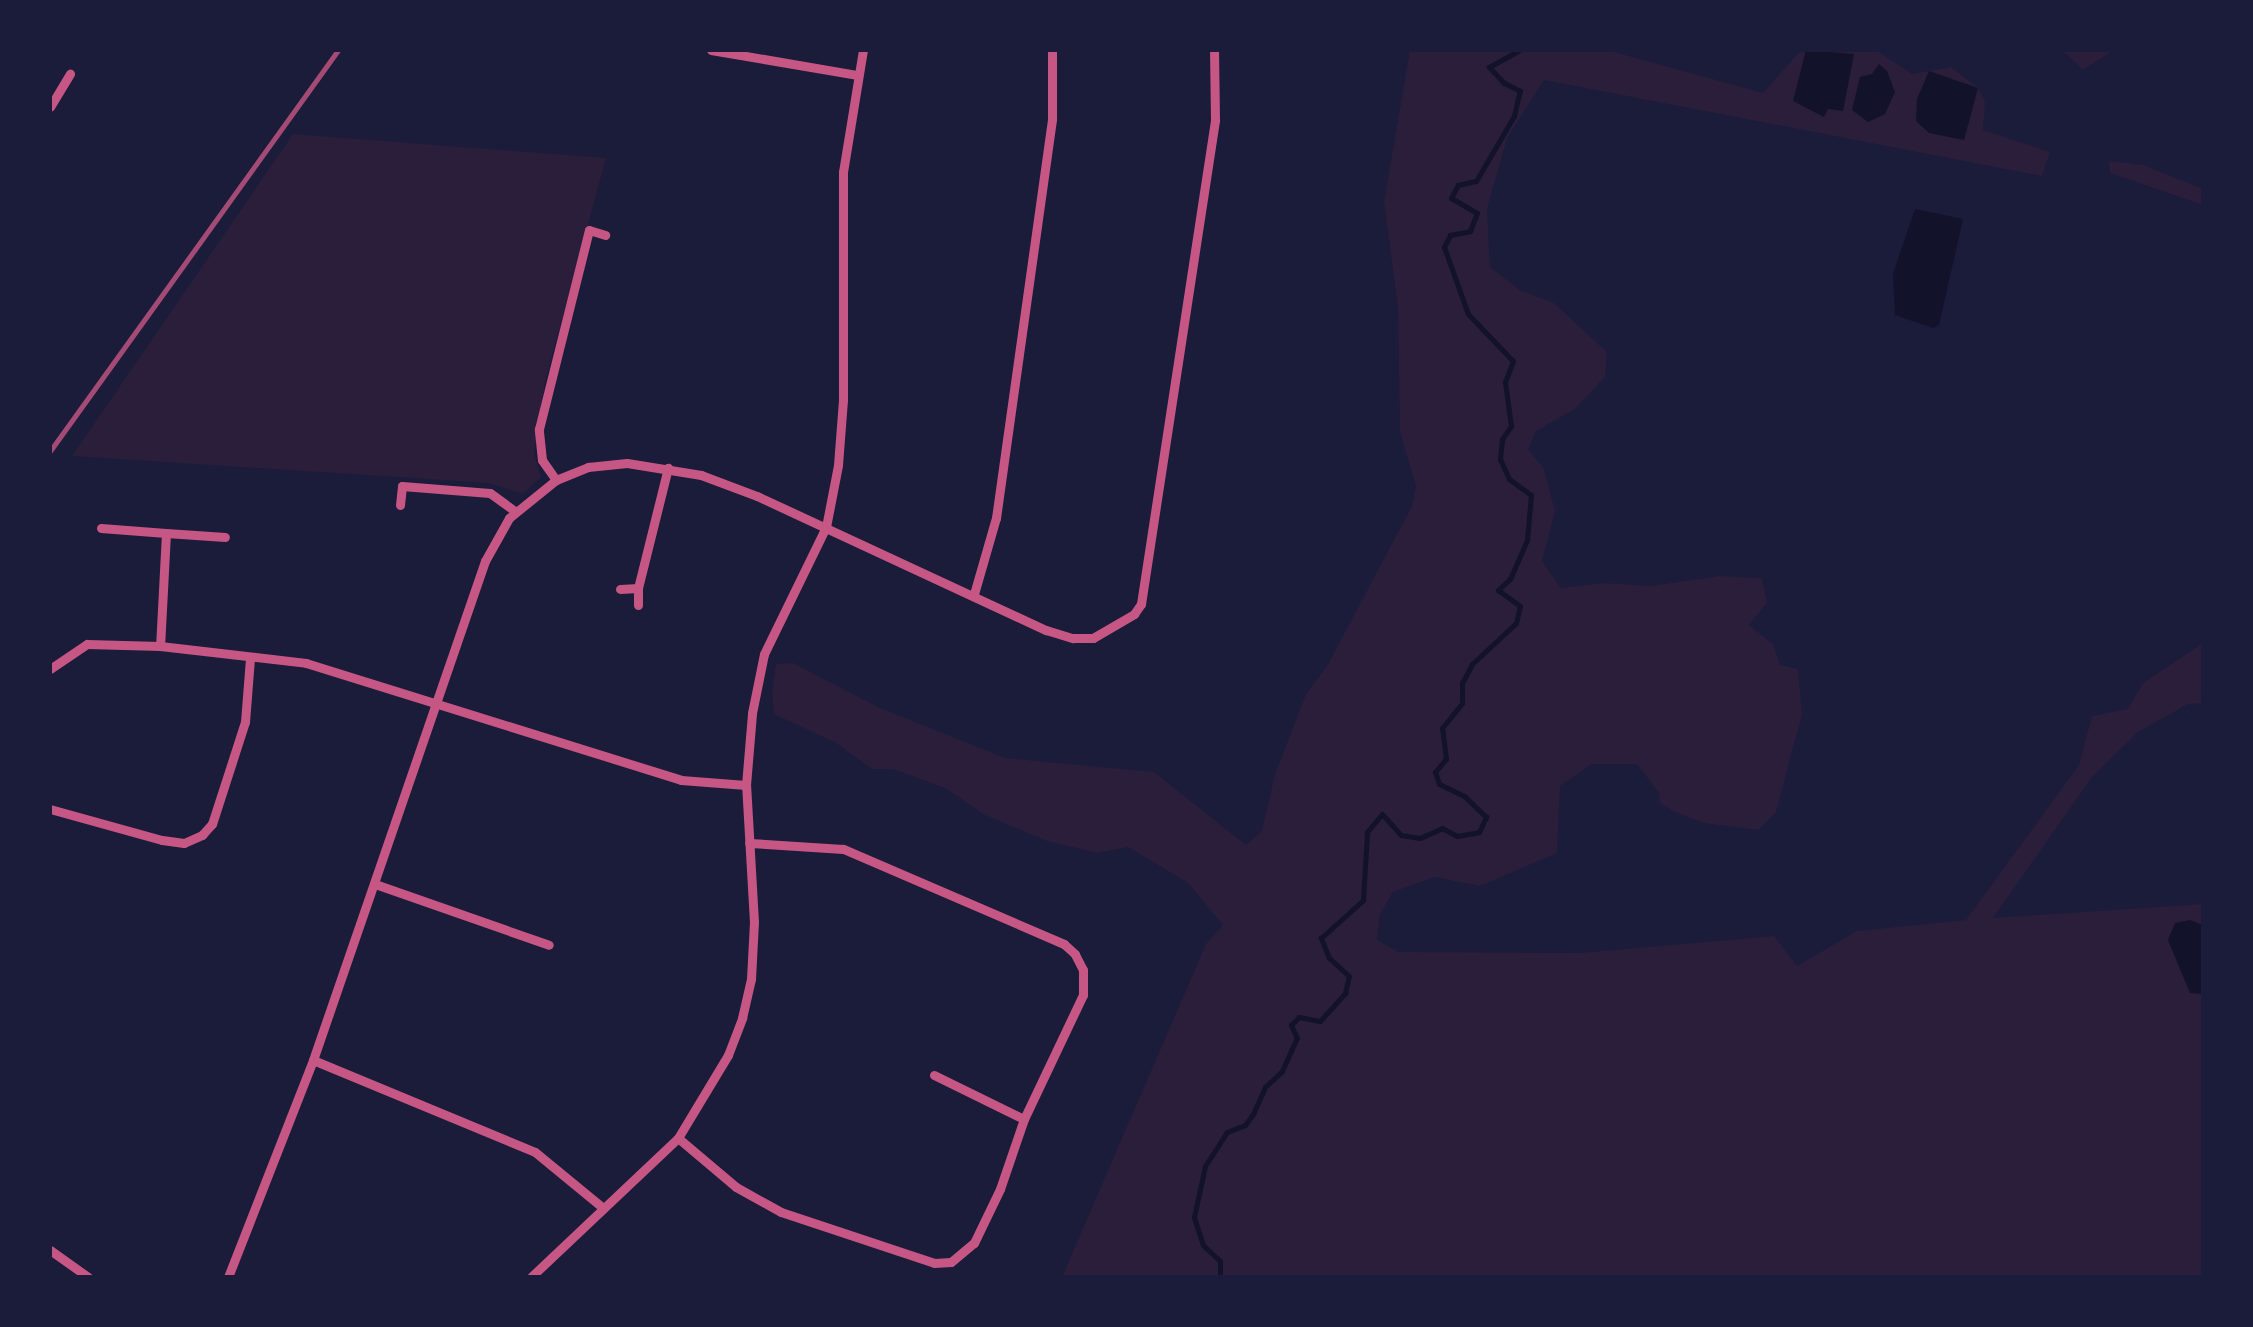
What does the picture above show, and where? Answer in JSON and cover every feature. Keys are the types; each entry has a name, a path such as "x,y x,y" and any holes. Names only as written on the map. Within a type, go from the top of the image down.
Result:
{"street":[{"path":"710,50 858,75"},
{"path":"531,1277 678,1138 728,1054 742,1018 751,979 754,922 746,785 756,683 764,654 826,528 838,466 843,172 863,50"},
{"path":"974,594 996,518 1013,372 1052,119 1052,50"},
{"path":"228,1277 313,1060 485,561 516,512 556,480 588,467 627,463 668,468 756,496 1072,638 1093,638 1109,632 1124,624 1142,604 1215,120 1214,50"},
{"path":"50,107 70,74"},
{"path":"556,480 542,460 540,430 589,230 605,235"},
{"path":"638,605 638,588 668,468"},
{"path":"400,505 402,486 490,493 516,512"},
{"path":"101,528 226,537"},
{"path":"160,646 166,533"},
{"path":"620,589 638,588"},
{"path":"50,668 87,644 160,646 306,663 681,780 746,785"},
{"path":"50,810 162,840 184,843 202,834 212,824 245,722 250,659"},
{"path":"678,1138 736,1187 782,1212 934,1263 951,1262 974,1243 1000,1188 1024,1119 1083,994 1083,970 1064,944 843,849 749,844"},
{"path":"375,884 549,946"},
{"path":"313,1060 536,1152 602,1207"},
{"path":"934,1075 1024,1119"},
{"path":"50,1250 88,1277"}],"shaded area":[{"path":"1410,50 1607,50 1763,93 1801,50 1876,50 1912,74 1951,67 1978,88 1985,101 1983,130 2050,152 2042,176 1544,80 1507,138 1487,209 1490,267 1520,290 1554,303 1607,352 1605,377 1575,409 1536,431 1528,449 1544,469 1555,511 1542,561 1561,588 1604,583 1651,586 1719,576 1762,578 1767,603 1749,625 1773,644 1780,665 1798,669 1802,714 1776,812 1758,830 1704,823 1675,812 1660,803 1659,793 1637,764 1592,764 1560,786 1557,853 1480,886 1434,877 1393,892 1380,914 1377,940 1399,952 1580,953 1774,936 1797,966 1857,931 1966,920 2079,765 2092,716 2128,709 2143,683 2203,643 2203,703 2188,704 2138,732 2092,777 1993,918 2203,904 2203,1277 1062,1277 1206,944 1223,925 1188,883 1128,847 1097,853 1047,841 985,815 945,788 893,769 872,769 836,743 774,714 776,664 793,663 880,708 1005,758 1154,772 1246,845 1262,831 1275,774 1306,694 1327,666 1412,506 1416,486 1400,432 1398,307 1384,202"},
{"path":"1806,50 1854,54 1843,111 1828,109 1824,117 1793,101"},
{"path":"2062,50 2114,50 2083,70"},
{"path":"1879,64 1887,71 1895,92 1885,114 1868,122 1852,110 1860,77 1872,74"},
{"path":"1929,71 1978,88 1964,140 1929,133 1916,121 1917,99"},
{"path":"293,134 606,158 545,382 534,453 541,477 523,494 488,483 72,456"},
{"path":"2109,161 2143,165 2203,189 2203,205 2110,173"},
{"path":"1915,209 1963,219 1939,325 1933,328 1895,315 1893,274"},
{"path":"2190,920 2203,925 2203,994 2190,993 2168,940 2175,923"}],"waterway":[{"path":"1220,1277 1220,1261 1203,1245 1194,1217 1205,1166 1227,1132 1245,1125 1265,1087 1282,1071 1297,1038 1291,1025 1299,1017 1320,1021 1345,993 1349,976 1329,958 1321,938 1363,900 1367,832 1382,814 1401,835 1420,838 1442,828 1457,836 1479,832 1486,817 1464,796 1439,784 1435,772 1446,759 1442,728 1462,703 1462,683 1472,664 1516,623 1520,606 1498,590 1510,579 1527,540 1531,495 1509,479 1500,459 1502,439 1511,426 1505,382 1513,361 1468,314 1444,247 1450,235 1470,231 1477,213 1451,198 1458,185 1476,181 1514,116 1520,91 1504,83 1489,67 1520,50"}],"railway":[{"path":"50,451 338,50"}]}
